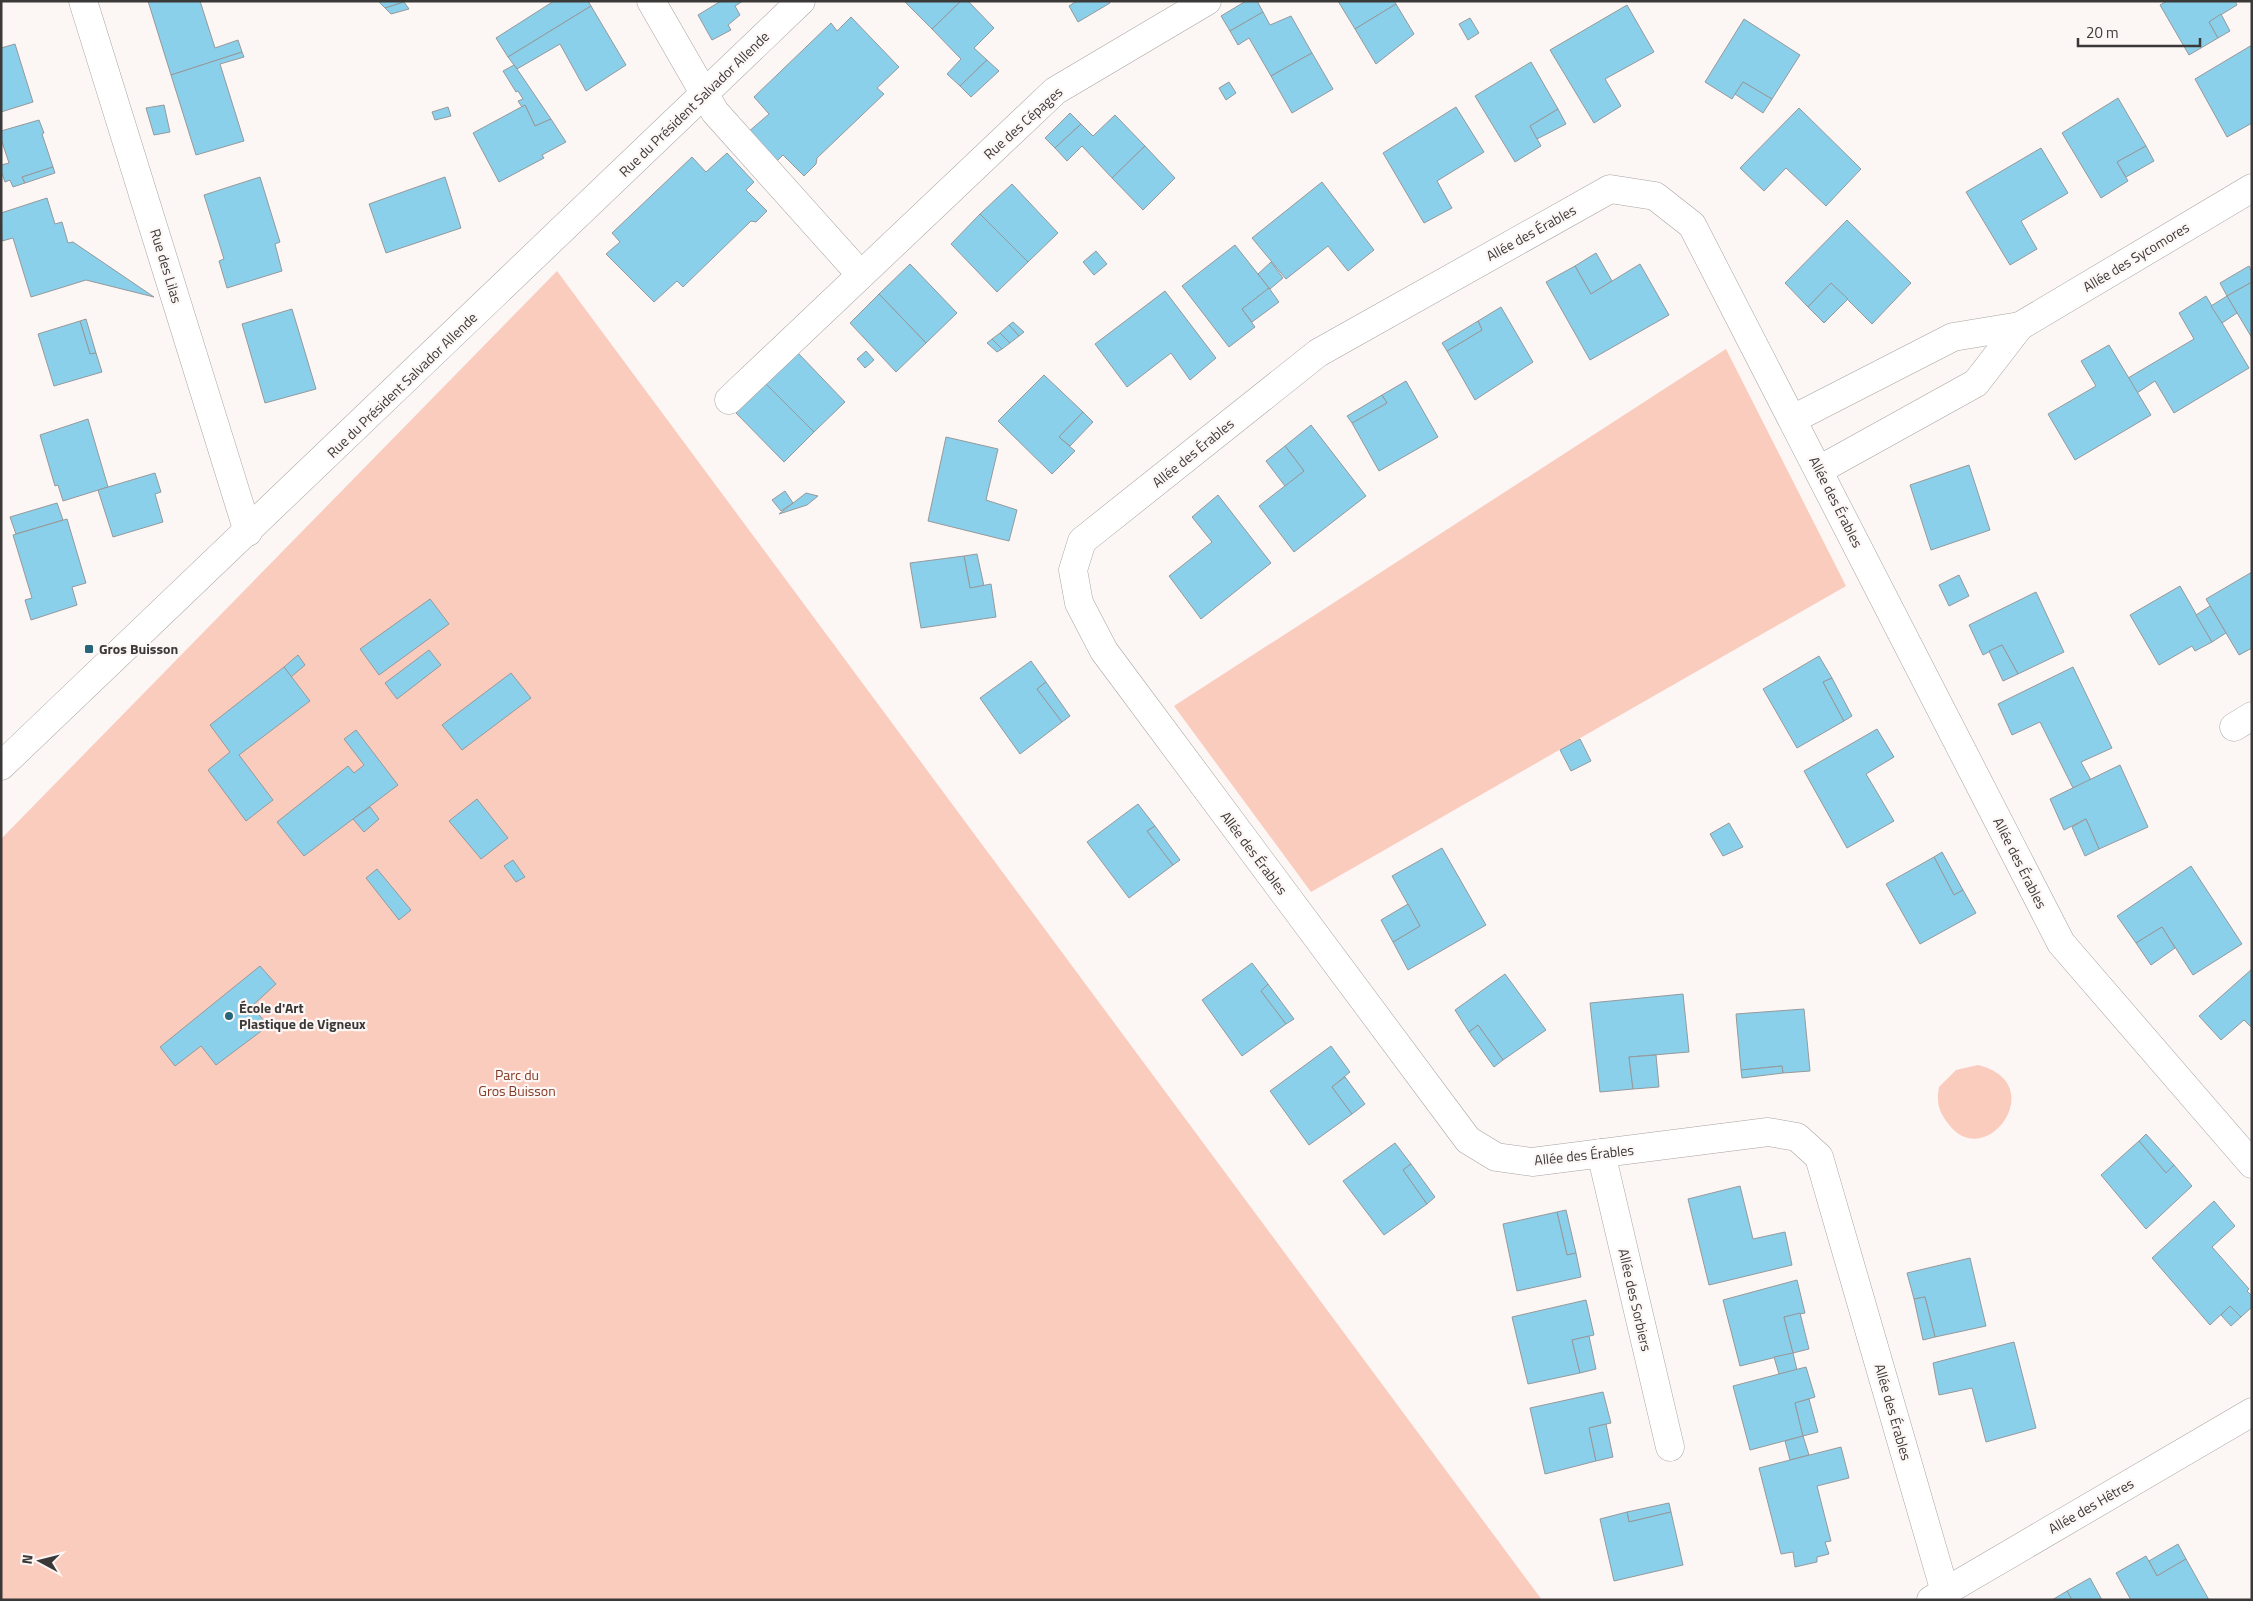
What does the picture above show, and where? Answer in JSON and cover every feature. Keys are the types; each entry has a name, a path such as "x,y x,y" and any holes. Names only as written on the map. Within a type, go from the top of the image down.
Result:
{"street":[{"name":"Rue des Lilas","path":"82,1 248,532"},
{"path":"652,1 706,93 715,112 861,275"},
{"name":"Rue du Président Salvador Allende","path":"1,766 248,532 801,1"},
{"name":"Rue des Cépages","path":"729,400 1055,91 1207,1"},
{"name":"Allée des Sycomores","path":"1793,418 1953,337 2020,326 2252,188"},
{"name":"Allée des Érables","path":"1938,1596 1819,1157 1797,1137 1768,1132 1532,1162 1496,1157 1468,1140 1104,651 1079,603 1073,570 1082,542 1318,353 1610,189 1655,196 1692,226 1793,418 2061,943 2252,1164"},
{"name":"Allée des Sycomores","path":"1819,470 1976,383 2020,326"},
{"name":"Allée des Sorbiers","path":"1601,1154 1670,1447"},
{"name":"Allée des Hêtres","path":"1938,1596 2252,1412"}],"green space":[{"name":"Parc du Gros Buisson","path":"557,271 1542,1600 1,1600 1,839"},
{"path":"1726,349 1846,586 1311,892 1174,706"},
{"path":"1978,1065 1999,1075 2010,1088 2011,1104 2005,1119 1994,1131 1980,1138 1965,1137 1950,1126 1943,1116 1938,1103 1939,1087 1956,1070"}],"building":[{"path":"148,1 200,1 215,48 238,40 242,52 171,75"},
{"path":"378,1 402,1 404,2 385,8"},
{"path":"554,1 588,1 591,6 508,57 496,38"},
{"path":"721,1 743,1 735,6 740,15 728,25 731,30 712,40 698,15"},
{"path":"904,1 961,1 932,29"},
{"path":"961,1 968,1 994,28 974,48 987,60 960,86 947,74 961,59 932,29"},
{"path":"1077,1 1109,1 1110,3 1078,22 1069,6"},
{"path":"1246,1 1257,1 1263,12 1230,31 1221,16"},
{"path":"1338,1 1394,1 1396,4 1355,29"},
{"path":"2167,1 2235,1 2237,5 2209,22 2218,38 2189,55 2160,5"},
{"path":"404,2 409,9 391,14 385,8"},
{"path":"1396,4 1414,34 1376,64 1355,29"},
{"path":"1627,5 1654,52 1605,79 1621,106 1594,123 1550,50"},
{"path":"591,6 626,65 586,91 560,44 517,69 508,57"},
{"path":"1263,12 1270,25 1291,16 1312,53 1271,76 1249,38 1238,45 1230,31"},
{"path":"2221,14 2230,31 2218,38 2209,22"},
{"path":"851,17 899,67 877,88 884,94 817,158 816,164 804,176 783,155 776,162 747,133 769,114 754,97 831,23 837,31"},
{"path":"1470,18 1479,33 1468,40 1459,24"},
{"path":"1744,19 1800,55 1772,99 1743,82 1732,99 1705,82"},
{"path":"15,44 33,102 1,112 1,48"},
{"path":"2252,45 2252,123 2227,137 2195,79"},
{"path":"242,52 244,57 220,64 244,141 196,155 171,75"},
{"path":"1312,53 1333,89 1292,113 1271,76"},
{"path":"987,60 999,71 971,97 960,86"},
{"path":"1531,62 1558,109 1530,126 1541,146 1515,162 1475,96"},
{"path":"514,65 551,119 535,126 525,105 522,107 518,101 523,99 518,91 516,92 503,71"},
{"path":"1229,82 1236,93 1226,100 1219,88"},
{"path":"1743,82 1772,99 1763,113 1735,94"},
{"path":"2118,98 2146,146 2117,162 2128,181 2101,198 2062,133"},
{"path":"164,105 170,132 154,135 146,108"},
{"path":"525,105 535,126 551,119 566,142 542,155 544,158 499,182 473,133"},
{"path":"448,107 451,116 435,120 432,112"},
{"path":"1456,107 1484,152 1437,181 1452,208 1424,223 1383,153"},
{"path":"1799,108 1861,169 1826,206 1786,168 1764,191 1740,168"},
{"path":"1558,109 1566,124 1537,139 1530,126"},
{"path":"1070,113 1081,124 1055,148 1045,138"},
{"path":"1115,115 1145,146 1112,178 1082,146 1067,161 1055,148 1081,124 1093,136"},
{"path":"39,120 53,167 22,177 25,183 13,187 10,180 5,182 1,171 1,165 9,163 1,139 1,131"},
{"path":"1145,146 1175,178 1143,210 1112,178"},
{"path":"2146,146 2154,161 2126,177 2117,162"},
{"path":"2041,148 2068,193 2021,221 2037,249 2010,265 1966,192"},
{"path":"727,153 754,182 746,190 767,211 756,222 751,221 683,287 677,281 654,302 606,254 620,242 612,233 692,157 706,172"},
{"path":"53,167 55,173 25,183 22,177"},
{"path":"260,177 280,242 275,244 282,271 227,288 219,261 224,259 204,195"},
{"path":"445,177 461,228 386,253 369,204"},
{"path":"1322,182 1374,250 1348,271 1328,246 1286,279 1252,238"},
{"path":"1012,184 1058,233 1028,262 980,214"},
{"path":"47,198 55,224 62,222 68,243 73,242 154,297 86,280 31,297 13,238 2,241 1,213"},
{"path":"980,214 1028,262 997,292 951,244"},
{"path":"1847,220 1911,283 1872,324 1831,283 1808,307 1785,283"},
{"path":"1235,245 1269,288 1242,309 1255,327 1229,347 1182,286"},
{"path":"1096,251 1107,264 1094,275 1083,262"},
{"path":"1596,253 1612,281 1591,294 1575,266"},
{"path":"1271,262 1283,278 1270,289 1258,274"},
{"path":"910,264 957,313 926,343 879,294"},
{"path":"1640,264 1669,315 1590,360 1546,282 1575,266 1591,294"},
{"path":"2249,266 2252,272 2252,282 2227,296 2220,283"},
{"path":"2252,282 2252,338 2227,296"},
{"path":"1831,283 1848,299 1824,323 1808,307"},
{"path":"1269,288 1279,302 1252,322 1242,309"},
{"path":"1165,291 1216,358 1190,380 1171,353 1127,387 1095,344"},
{"path":"879,294 926,343 896,372 850,323"},
{"path":"2206,296 2249,368 2174,413 2155,381 2137,393 2128,378 2194,339 2179,313"},
{"path":"2227,296 2237,313 2222,323 2211,306"},
{"path":"1501,307 1533,362 1475,400 1447,351 1482,330 1478,321"},
{"path":"292,309 316,389 265,403 242,324"},
{"path":"86,319 96,353 90,354 80,321"},
{"path":"80,321 90,354 96,353 102,372 54,386 38,334"},
{"path":"1478,321 1482,330 1447,351 1442,343"},
{"path":"1013,322 1024,332 1019,336 1009,325"},
{"path":"1009,325 1019,336 1010,343 1000,333"},
{"path":"1000,333 1010,343 1002,349 992,339"},
{"path":"992,339 1002,349 997,352 987,343"},
{"path":"2109,345 2151,415 2075,460 2048,414 2096,386 2081,361"},
{"path":"866,351 874,360 865,368 857,359"},
{"path":"798,353 845,402 814,432 766,384"},
{"path":"1044,375 1083,412 1059,437 1075,451 1052,474 998,421"},
{"path":"1406,381 1438,437 1379,471 1352,423 1387,403 1382,395"},
{"path":"766,384 814,432 784,462 736,413"},
{"path":"1382,395 1387,403 1352,423 1347,416"},
{"path":"1083,412 1093,422 1070,446 1059,437"},
{"path":"88,419 108,487 63,501 58,485 55,486 40,435"},
{"path":"1311,425 1366,496 1294,552 1259,506 1304,471 1285,446"},
{"path":"946,437 998,449 986,500 1017,510 1009,541 928,521"},
{"path":"1285,446 1304,471 1285,486 1266,461"},
{"path":"1969,465 1990,530 1931,550 1910,485"},
{"path":"155,473 161,492 155,494 163,522 113,537 98,490"},
{"path":"785,491 793,503 781,511 772,500"},
{"path":"806,493 818,496 807,505 779,514"},
{"path":"1218,495 1271,563 1201,619 1169,576 1212,542 1192,517"},
{"path":"57,503 63,520 16,534 10,517"},
{"path":"67,519 86,583 72,587 77,605 31,620 25,600 32,598 13,535"},
{"path":"977,554 984,586 970,588 964,556"},
{"path":"964,556 970,588 991,584 996,617 921,628 910,563"},
{"path":"2252,572 2252,648 2239,655 2206,599"},
{"path":"1959,575 1969,596 1949,606 1939,585"},
{"path":"2180,586 2212,642 2195,651 2192,646 2159,665 2130,615"},
{"path":"2036,592 2064,652 2018,674 2002,645 1983,655 1969,625"},
{"path":"430,599 449,624 379,675 360,649"},
{"path":"2210,606 2226,633 2212,642 2196,615"},
{"path":"2002,645 2018,674 2003,681 1989,651"},
{"path":"429,650 441,665 397,699 385,683"},
{"path":"298,655 305,665 291,677 284,667"},
{"path":"1819,656 1832,678 1823,682 1844,721 1797,748 1763,689"},
{"path":"1031,661 1046,682 1037,689 1062,722 1020,754 980,698"},
{"path":"284,667 310,701 239,755 273,800 246,821 208,770 230,752 210,725"},
{"path":"2073,667 2112,748 2081,762 2091,780 2073,788 2040,722 2012,735 1998,704"},
{"path":"511,673 531,698 462,750 442,725"},
{"path":"1832,678 1852,716 1844,721 1823,682"},
{"path":"1046,682 1070,716 1062,722 1037,689"},
{"path":"1877,729 1894,757 1866,774 1894,821 1847,848 1804,771"},
{"path":"356,730 398,785 304,856 277,822 348,766 354,773 364,765 344,739"},
{"path":"1580,739 1591,761 1571,771 1560,750"},
{"path":"2120,765 2148,827 2099,849 2086,819 2064,830 2050,799"},
{"path":"477,799 508,838 481,859 449,821"},
{"path":"1138,804 1155,826 1147,831 1173,865 1129,898 1087,842"},
{"path":"370,807 379,819 364,832 353,819"},
{"path":"2086,819 2099,849 2085,856 2072,827"},
{"path":"1729,823 1743,847 1723,856 1710,834"},
{"path":"1155,826 1180,860 1173,865 1147,831"},
{"path":"1442,848 1486,925 1408,970 1393,942 1420,926 1392,876"},
{"path":"1942,852 1963,890 1954,895 1934,857"},
{"path":"1934,857 1954,895 1963,890 1976,913 1920,944 1886,884"},
{"path":"513,860 525,877 516,882 504,866"},
{"path":"2191,866 2242,944 2193,975 2162,927 2136,943 2117,916"},
{"path":"377,869 411,910 399,920 366,878"},
{"path":"1408,904 1420,926 1393,942 1381,920"},
{"path":"2162,927 2175,948 2151,965 2136,943"},
{"path":"1252,963 1268,984 1261,991 1286,1024 1242,1056 1202,1000"},
{"name":"École d'Art Plastique de Vigneux","path":"260,966 276,984 252,1006 268,1026 216,1065 201,1046 175,1066 160,1047"},
{"path":"2252,969 2252,1028 2244,1020 2221,1040 2199,1016"},
{"path":"1505,974 1546,1030 1503,1060 1478,1025 1469,1032 1455,1010"},
{"path":"1268,984 1294,1019 1286,1024 1261,991"},
{"path":"1683,994 1689,1052 1629,1057 1633,1089 1600,1092 1590,1003"},
{"path":"1804,1009 1810,1071 1783,1073 1782,1066 1741,1070 1736,1014"},
{"path":"1478,1025 1503,1060 1494,1067 1469,1032"},
{"path":"1331,1046 1350,1072 1332,1087 1352,1114 1309,1145 1270,1091"},
{"path":"1656,1055 1659,1087 1633,1089 1629,1057"},
{"path":"1782,1066 1783,1073 1742,1078 1741,1070"},
{"path":"1345,1077 1365,1104 1352,1114 1332,1087"},
{"path":"2146,1134 2174,1165 2166,1173 2139,1141"},
{"path":"2139,1141 2166,1173 2174,1165 2192,1186 2146,1229 2101,1175"},
{"path":"1395,1143 1411,1164 1403,1170 1427,1204 1384,1235 1343,1181"},
{"path":"1411,1164 1435,1197 1427,1204 1403,1170"},
{"path":"1740,1186 1753,1239 1785,1232 1792,1265 1709,1285 1688,1199"},
{"path":"2214,1201 2235,1226 2212,1247 2249,1289 2247,1291 2252,1296 2252,1307 2241,1317 2230,1306 2210,1325 2152,1258"},
{"path":"1566,1210 1576,1253 1567,1255 1557,1212"},
{"path":"1557,1212 1567,1255 1576,1253 1581,1277 1517,1291 1503,1224"},
{"path":"1970,1258 1986,1326 1935,1337 1925,1297 1914,1299 1907,1273"},
{"path":"1797,1280 1805,1313 1784,1317 1793,1353 1740,1366 1723,1300"},
{"path":"1925,1297 1935,1337 1923,1340 1914,1299"},
{"path":"1586,1300 1594,1335 1572,1340 1580,1373 1528,1384 1512,1317"},
{"path":"2230,1306 2241,1317 2231,1326 2221,1315"},
{"path":"1800,1313 1809,1349 1793,1353 1784,1317"},
{"path":"1589,1336 1596,1369 1580,1373 1572,1340"},
{"path":"2014,1342 2036,1428 1986,1442 1972,1388 1939,1395 1933,1363"},
{"path":"1793,1353 1797,1370 1779,1374 1774,1357"},
{"path":"1806,1367 1815,1397 1795,1403 1803,1436 1750,1450 1733,1386"},
{"path":"1603,1392 1611,1423 1589,1428 1596,1461 1545,1474 1530,1408"},
{"path":"1809,1399 1818,1432 1803,1436 1795,1403"},
{"path":"1606,1424 1613,1457 1596,1461 1589,1428"},
{"path":"1803,1436 1809,1455 1790,1460 1785,1441"},
{"path":"1841,1447 1849,1478 1817,1486 1831,1541 1825,1542 1829,1554 1817,1557 1817,1562 1795,1567 1793,1552 1781,1554 1759,1468"},
{"path":"1669,1503 1671,1512 1629,1522 1627,1512"},
{"path":"1627,1512 1629,1522 1671,1512 1683,1565 1614,1581 1600,1519"},
{"path":"2178,1544 2186,1559 2157,1576 2149,1561"},
{"path":"2146,1556 2157,1576 2186,1559 2209,1600 2131,1600 2116,1573"},
{"path":"2090,1578 2102,1600 2072,1600 2067,1591"},
{"path":"2067,1591 2072,1600 2052,1600"}],"place":[{"name":"Gros Buisson","path":"89,649"},
{"name":"École d'Art Plastique de Vigneux","path":"229,1016"}]}
